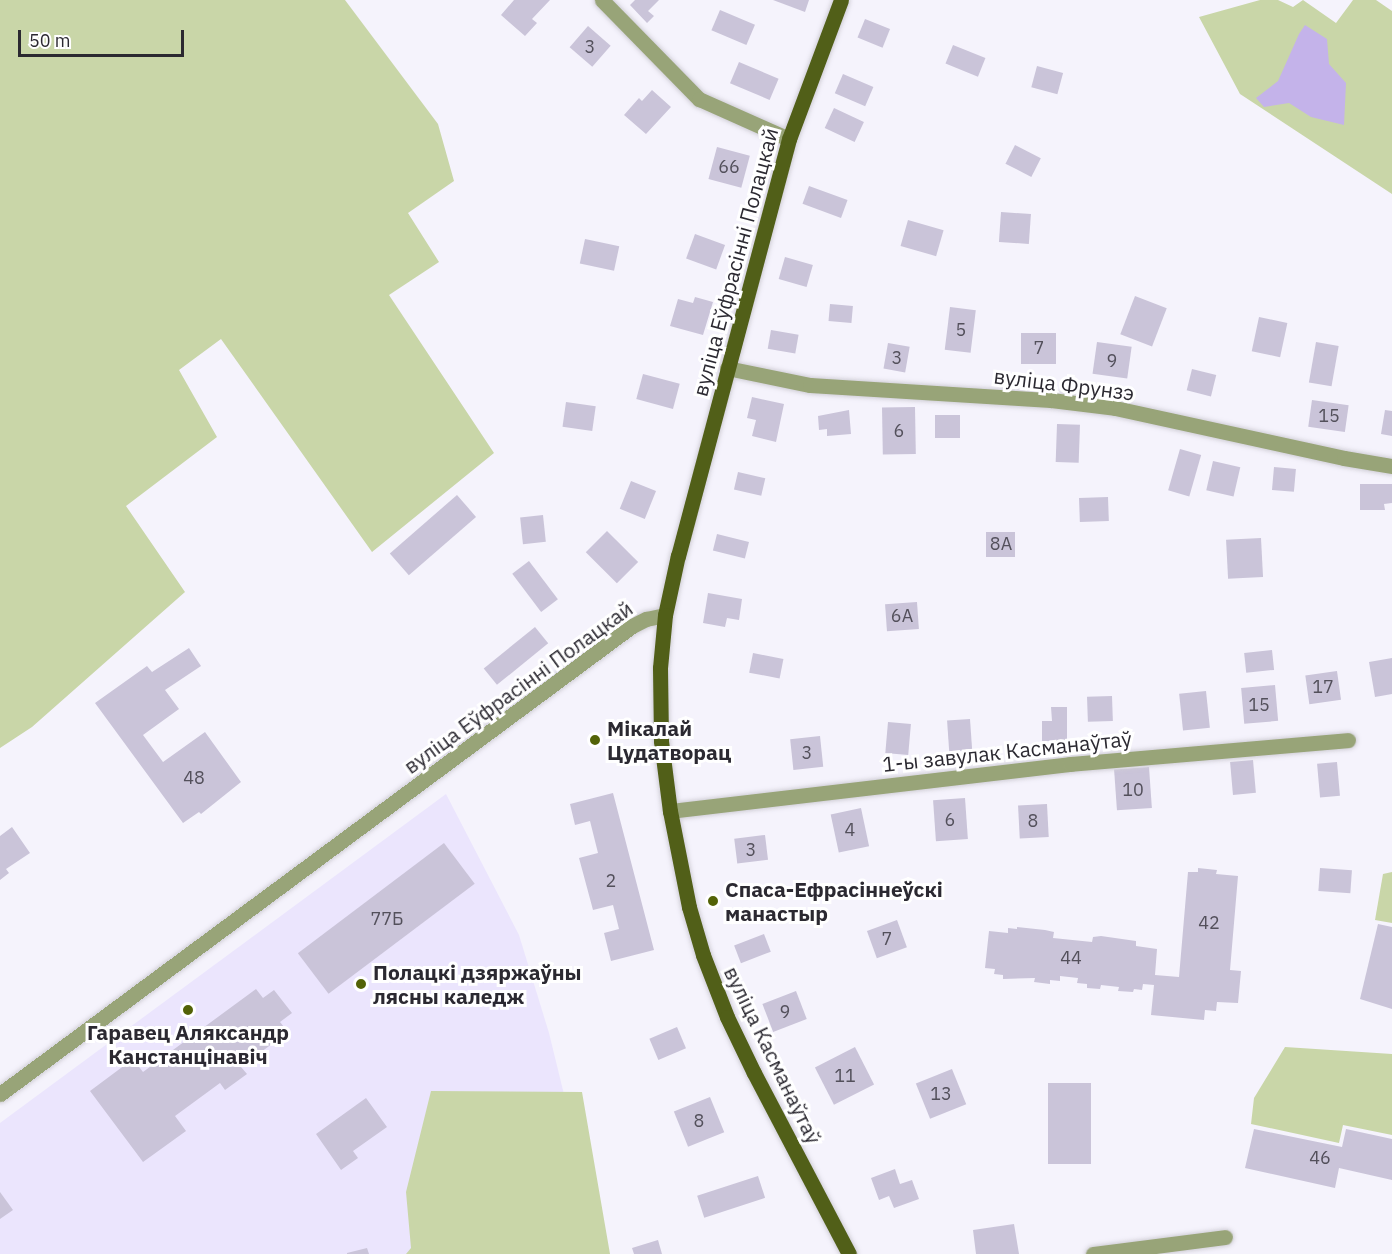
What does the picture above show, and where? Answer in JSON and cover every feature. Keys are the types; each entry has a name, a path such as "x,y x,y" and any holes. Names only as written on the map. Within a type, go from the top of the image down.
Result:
{"main road":[{"name":"вуліца Еўфрасінні Полацкай","path":"665,615 678,555 789,139 841,0"},
{"name":"вуліца Касманаўтаў","path":"665,615 660,668 662,741 670,811 689,907 703,956 727,1017 849,1254"}],"street":[{"path":"602,0 699,99 789,139"},
{"name":"вуліца Фрунзэ","path":"728,368 810,385 1051,399 1115,408 1344,458 1392,466"},
{"name":"вуліца Еўфрасінні Полацкай","path":"0,1094 632,626 646,619 665,615"},
{"name":"1-ы завулак Касманаўтаў","path":"670,811 1070,764 1348,740"},
{"path":"1093,1254 1224,1237"}],"shaded area":[{"path":"1305,25 1327,39 1329,64 1346,83 1344,125 1311,117 1289,103 1264,107 1256,98 1278,81"},
{"name":"Полацкі дзяржаўны лясны каледж","path":"446,794 519,935 549,1033 603,1254 0,1254 0,1123"}],"green space":[{"path":"0,0 345,0 438,124 454,181 408,213 439,262 389,295 494,453 372,552 221,339 179,370 217,437 126,506 185,592 32,727 0,748"},
{"path":"1260,0 1278,0 1293,7 1303,0 1336,23 1353,0 1376,0 1392,11 1392,194 1240,94 1199,17"},
{"path":"1392,872 1392,923 1375,920 1383,874"},
{"path":"1285,1047 1392,1054 1392,1135 1343,1125 1339,1143 1251,1124 1254,1098"},
{"path":"431,1091 582,1092 610,1254 406,1254 411,1248 406,1192"}],"building":[{"path":"514,0 550,0 532,19 537,23 525,36 501,15"},
{"path":"635,0 659,0 648,11 654,16 647,23 630,5"},
{"path":"773,0 809,0 805,12"},
{"path":"720,10 755,25 746,45 711,30"},
{"path":"865,19 890,29 883,48 858,38"},
{"path":"588,26 611,46 592,67 570,47"},
{"path":"953,45 985,58 978,77 946,64"},
{"path":"739,62 779,79 770,100 730,83"},
{"path":"1037,66 1063,73 1057,94 1031,87"},
{"path":"843,74 873,87 865,106 835,93"},
{"path":"652,90 671,107 646,134 624,115 639,98 642,101"},
{"path":"834,108 864,122 855,142 825,128"},
{"path":"1015,145 1041,158 1031,177 1005,164"},
{"path":"717,147 750,156 741,188 708,179"},
{"path":"809,186 848,200 841,218 803,204"},
{"path":"1001,212 1031,214 1029,244 999,242"},
{"path":"908,220 944,230 936,256 901,246"},
{"path":"695,234 725,245 716,269 686,258"},
{"path":"585,239 619,246 614,271 580,263"},
{"path":"785,257 813,265 807,287 779,279"},
{"path":"1135,296 1167,308 1152,346 1120,334"},
{"path":"695,297 713,302 703,335 670,326 678,299 693,303"},
{"path":"830,304 853,306 851,323 829,321"},
{"path":"950,307 976,310 971,353 945,350"},
{"path":"1259,317 1287,323 1280,357 1252,351"},
{"path":"771,330 799,335 795,354 768,349"},
{"path":"1021,333 1056,333 1056,364 1021,364"},
{"path":"1097,342 1132,347 1127,379 1093,374"},
{"path":"1316,342 1339,346 1332,386 1309,382"},
{"path":"888,343 910,347 905,372 883,369"},
{"path":"1192,369 1216,375 1211,396 1187,390"},
{"path":"643,374 680,384 673,409 636,399"},
{"path":"752,397 784,404 776,442 752,436 756,420 747,418"},
{"path":"1312,400 1349,405 1345,432 1308,427"},
{"path":"566,402 596,406 592,431 563,427"},
{"path":"915,407 916,454 883,455 882,408"},
{"path":"849,410 851,434 827,436 827,429 819,430 818,416"},
{"path":"1385,410 1392,411 1392,436 1381,434"},
{"path":"935,415 960,415 960,438 935,438"},
{"path":"1057,424 1080,425 1079,463 1056,462"},
{"path":"1180,449 1201,455 1189,496 1168,490"},
{"path":"1213,461 1240,467 1234,497 1206,490"},
{"path":"1274,467 1296,469 1294,492 1272,490"},
{"path":"738,472 765,478 761,496 734,490"},
{"path":"631,481 656,491 645,519 620,509"},
{"path":"1360,484 1392,484 1392,503 1384,504 1385,510 1360,510"},
{"path":"457,495 476,517 409,575 390,553"},
{"path":"1108,497 1109,521 1080,522 1079,498"},
{"path":"543,515 546,542 523,544 520,517"},
{"path":"607,531 638,562 617,583 586,552"},
{"path":"986,532 1015,532 1015,557 986,557"},
{"path":"717,534 749,542 745,558 713,550"},
{"path":"1261,538 1263,577 1228,579 1226,540"},
{"path":"529,561 558,599 541,612 512,574"},
{"path":"708,593 742,599 739,620 727,618 725,627 703,623"},
{"path":"917,602 919,629 887,631 885,604"},
{"path":"535,627 548,643 497,685 484,669"},
{"path":"189,648 201,666 165,690 179,709 143,735 163,762 205,732 241,782 201,814 199,812 183,823 95,703 147,666 152,672"},
{"path":"1272,650 1274,670 1246,673 1244,653"},
{"path":"753,653 783,659 780,679 749,673"},
{"path":"1392,658 1392,694 1375,697 1369,662"},
{"path":"1337,671 1341,700 1309,704 1305,675"},
{"path":"1275,685 1278,721 1244,724 1241,688"},
{"path":"1206,691 1210,728 1183,731 1179,694"},
{"path":"1112,696 1113,721 1088,722 1087,697"},
{"path":"1051,707 1067,707 1067,741 1042,741 1042,721 1052,721"},
{"path":"970,719 972,750 949,752 947,721"},
{"path":"888,722 911,724 908,755 885,753"},
{"path":"820,736 823,767 793,770 790,739"},
{"path":"1253,760 1256,793 1233,795 1230,762"},
{"path":"1337,762 1340,796 1320,798 1317,764"},
{"path":"1149,767 1152,808 1117,810 1114,769"},
{"path":"613,793 654,950 611,961 604,933 619,929 613,905 593,910 579,858 598,853 590,821 575,825 570,804"},
{"path":"965,798 968,839 936,841 933,800"},
{"path":"1047,804 1049,837 1020,838 1018,806"},
{"path":"861,808 869,846 839,853 831,814"},
{"path":"12,827 30,853 6,869 9,873 0,880 0,836"},
{"path":"765,835 768,860 737,864 734,839"},
{"path":"444,843 475,884 329,994 298,953"},
{"path":"1198,868 1217,870 1216,874 1238,876 1230,970 1241,971 1238,1003 1217,1002 1216,1011 1205,1010 1204,1020 1151,1015 1154,985 1143,984 1142,990 1134,989 1133,992 1118,991 1119,987 1101,985 1100,989 1087,988 1087,984 1077,983 1078,978 1060,976 1060,981 1050,980 1050,984 1034,982 1035,978 1003,979 1003,975 994,974 995,969 985,968 989,931 1008,933 1008,928 1017,929 1017,927 1054,932 1053,938 1092,942 1093,937 1101,936 1136,941 1136,946 1157,949 1155,975 1179,977 1188,872 1198,872"},
{"path":"1320,868 1352,870 1350,893 1318,891"},
{"path":"897,920 907,947 877,958 867,931"},
{"path":"1378,924 1392,927 1392,1009 1360,999"},
{"path":"764,934 771,952 741,963 734,945"},
{"path":"256,989 263,998 274,990 292,1013 280,1022 288,1032 241,1067 247,1074 225,1090 220,1083 175,1116 186,1131 143,1162 90,1091 133,1059 143,1072"},
{"path":"796,991 807,1019 773,1032 762,1004"},
{"path":"677,1027 686,1048 658,1060 649,1039"},
{"path":"855,1047 874,1084 834,1105 815,1067"},
{"path":"952,1069 966,1104 930,1119 916,1084"},
{"path":"1048,1083 1091,1083 1091,1164 1048,1164"},
{"path":"710,1097 724,1132 688,1147 674,1112"},
{"path":"366,1098 387,1127 353,1151 358,1158 341,1170 316,1134"},
{"path":"1254,1129 1342,1147 1346,1129 1392,1139 1392,1180 1339,1168 1335,1188 1245,1168"},
{"path":"895,1169 900,1184 912,1180 919,1199 894,1208 889,1196 879,1200 871,1178"},
{"path":"758,1176 765,1198 704,1218 697,1196"},
{"path":"0,1192 13,1210 0,1219"},
{"path":"1014,1224 1019,1254 976,1254 973,1230"},
{"path":"658,1240 662,1254 634,1254 632,1248"},
{"path":"367,1248 369,1254 347,1254 347,1253"}],"place":[{"name":"Мікалай Цудатворац","path":"595,740"},
{"name":"Спаса-Ефрасіннеўскі манастыр","path":"713,901"},
{"name":"Полацкі дзяржаўны лясны каледж","path":"361,984"},
{"name":"Гаравец Аляксандр Канстанцінавіч","path":"188,1010"}]}
